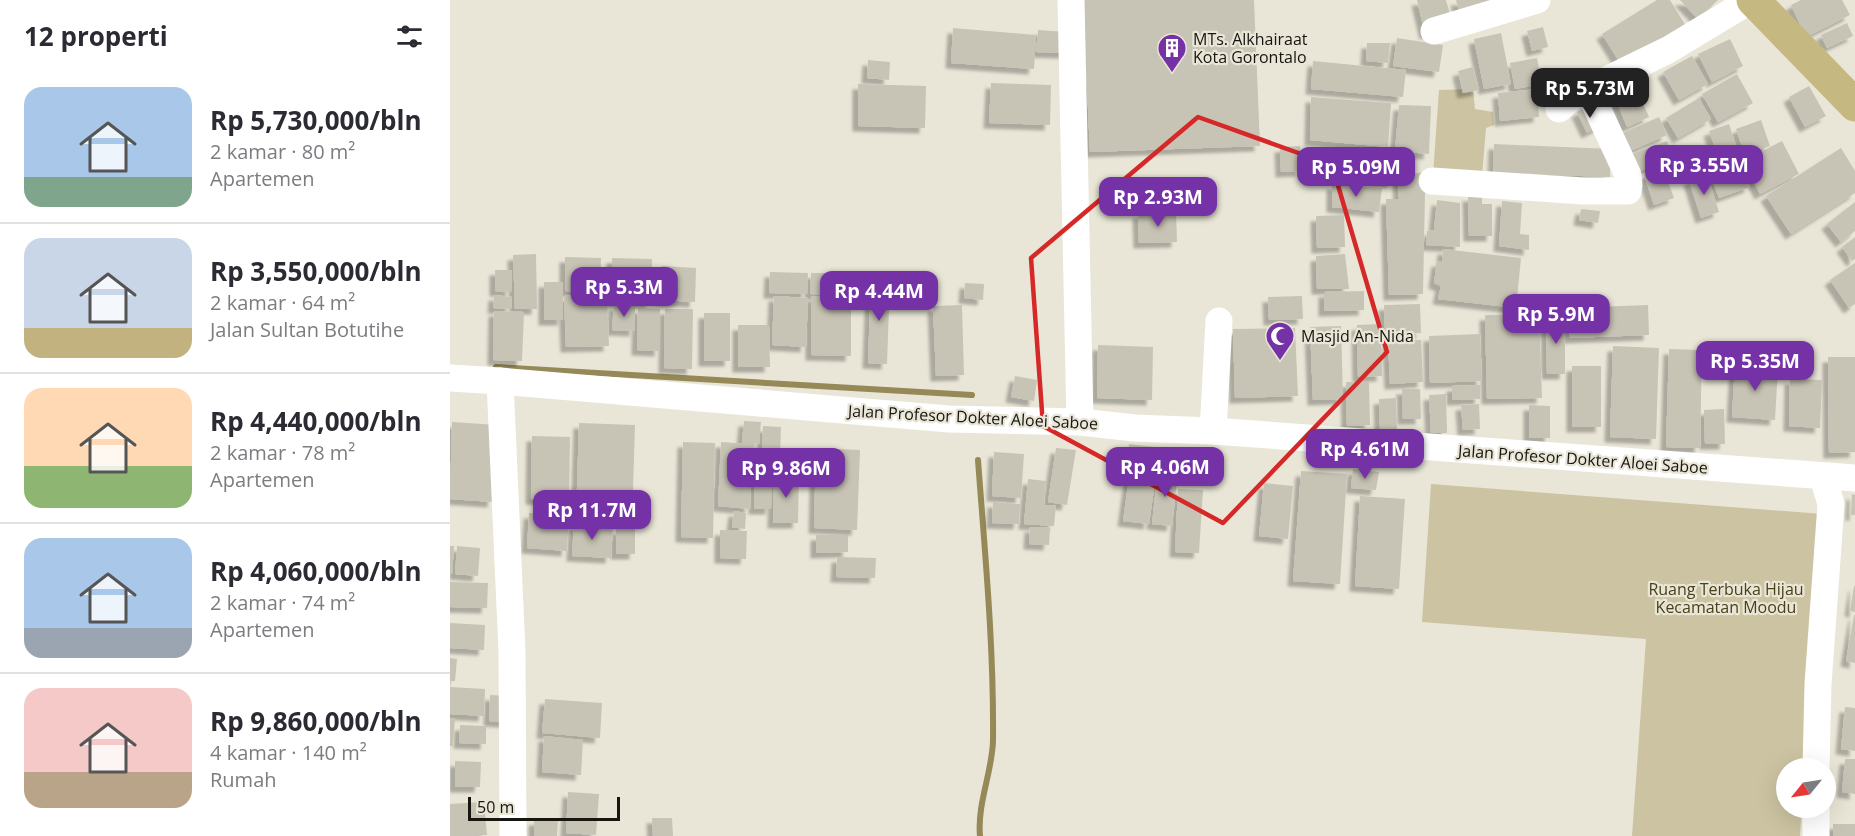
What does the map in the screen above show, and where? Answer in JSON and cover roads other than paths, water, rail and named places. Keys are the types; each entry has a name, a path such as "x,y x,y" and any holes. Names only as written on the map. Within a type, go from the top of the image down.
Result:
{"main road":[{"path":"1752,0 1855,105"}],"street":[{"path":"1071,0 1080,422"},
{"path":"1434,31 1538,0"},
{"path":"1560,109 1578,92 1668,50 1752,0"},
{"path":"1432,182 1619,193 1628,191 1628,175 1588,89"},
{"path":"1213,431 1220,321"},
{"name":"Jalan Profesor Dokter Aloei Saboe","path":"450,378 949,419 1080,422 1136,428 1213,431 1855,478"},
{"path":"500,381 512,652 513,836"},
{"path":"1816,758 1818,684 1831,504 1823,477"},
{"path":"1816,818 1816,836"}],"waterway":[{"path":"496,367 972,395"},
{"path":"978,460 993,706 992,753 981,812 980,836"}],"place":[{"name":"MTs. Alkhairaat Kota Gorontalo","path":"1172,74"},
{"name":"Masjid An-Nida","path":"1280,362"}],"park label":[{"name":"Ruang Terbuka Hijau Kecamatan Moodu","path":"1726,598"}]}
